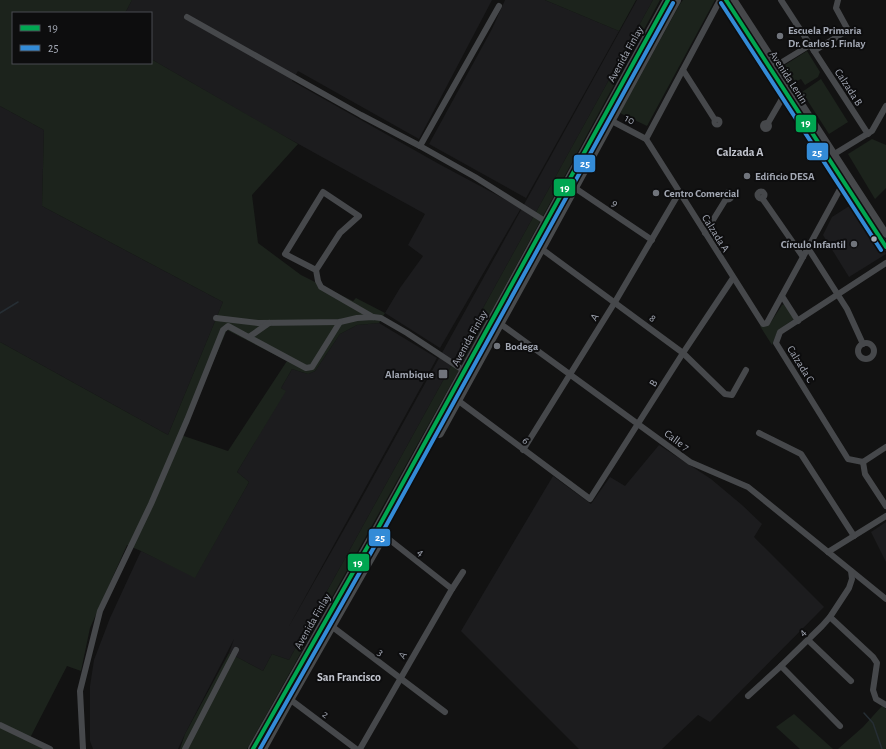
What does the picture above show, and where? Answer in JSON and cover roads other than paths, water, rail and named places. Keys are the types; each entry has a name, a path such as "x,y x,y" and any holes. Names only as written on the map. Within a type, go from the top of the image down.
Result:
{"highway":[{"name":"Avenida Finlay","path":"607,118 668,0"},
{"name":"Avenida Finlay","path":"253,749 287,696 380,532 607,118 676,0"},
{"name":"Avenida Finlay","path":"262,749 287,696"}],"street":[{"path":"646,139 720,0"},
{"name":"Avenida Lenin","path":"726,0 773,67 831,156 844,182 886,247"},
{"name":"Avenida Lenin","path":"734,0 786,92 831,156 848,175 886,234"},
{"name":"Calzada B","path":"781,0 868,134"},
{"path":"814,51 848,30 836,8 838,0"},
{"path":"420,146 499,6"},
{"path":"187,17 475,177 550,224"},
{"path":"773,67 810,45"},
{"path":"683,70 715,120"},
{"path":"768,123 786,92"},
{"path":"831,156 872,131 886,106"},
{"name":"10","path":"607,118 646,139"},
{"name":"Calzada A","path":"646,139 763,324 768,323 848,175"},
{"name":"9","path":"570,185 652,240"},
{"path":"316,270 285,254 323,192 359,216 340,233 316,270 318,281 321,287 373,317"},
{"name":"A","path":"524,450 615,302 679,193"},
{"path":"762,198 803,257"},
{"path":"705,234 726,199"},
{"name":"8","path":"538,246 683,354 725,394 732,395 746,370"},
{"path":"808,248 847,309 863,344"},
{"name":"Calzada C","path":"863,462 848,460 776,343 780,332 838,296 886,263"},
{"name":"B","path":"590,499 733,278"},
{"path":"782,296 798,321"},
{"path":"216,318 258,324 340,322 357,318 381,318 407,332 468,374"},
{"name":"Calle 7","path":"496,321 690,462 748,487 886,599"},
{"path":"83,749 80,691 100,611 187,420 223,330 228,326 306,368 312,367 340,322"},
{"path":"249,338 269,323"},
{"name":"6","path":"454,398 590,499"},
{"path":"759,433 801,454 854,536"},
{"path":"886,447 863,462 865,474 886,506"},
{"path":"828,552 886,516"},
{"name":"4","path":"380,532 452,589"},
{"name":"4","path":"748,696 808,640 830,617 849,588 852,579 851,571"},
{"name":"A","path":"360,749 463,572"},
{"path":"830,617 874,657 877,663 873,690 876,699 886,705"},
{"name":"3","path":"328,624 445,712"},
{"path":"808,640 852,681"},
{"path":"185,749 236,650"},
{"path":"781,666 840,726"},
{"name":"2","path":"287,696 356,749"},
{"path":"0,725 50,749"}],"waterway":[{"path":"0,313 18,302"},
{"path":"864,713 873,723 882,749"}],"place":[{"name":"Escuela Primaria Dr. Carlos J. Finlay","path":"780,36"},
{"name":"Edificio DESA","path":"747,176"},
{"name":"Centro Comercial","path":"656,193"},
{"name":"Círculo Infantil","path":"854,244"},
{"name":"Bodega","path":"497,346"},
{"name":"Alambique","path":"443,374"}],"district":[{"name":"Calzada A","path":"740,152"},
{"name":"San Francisco","path":"349,677"}]}
